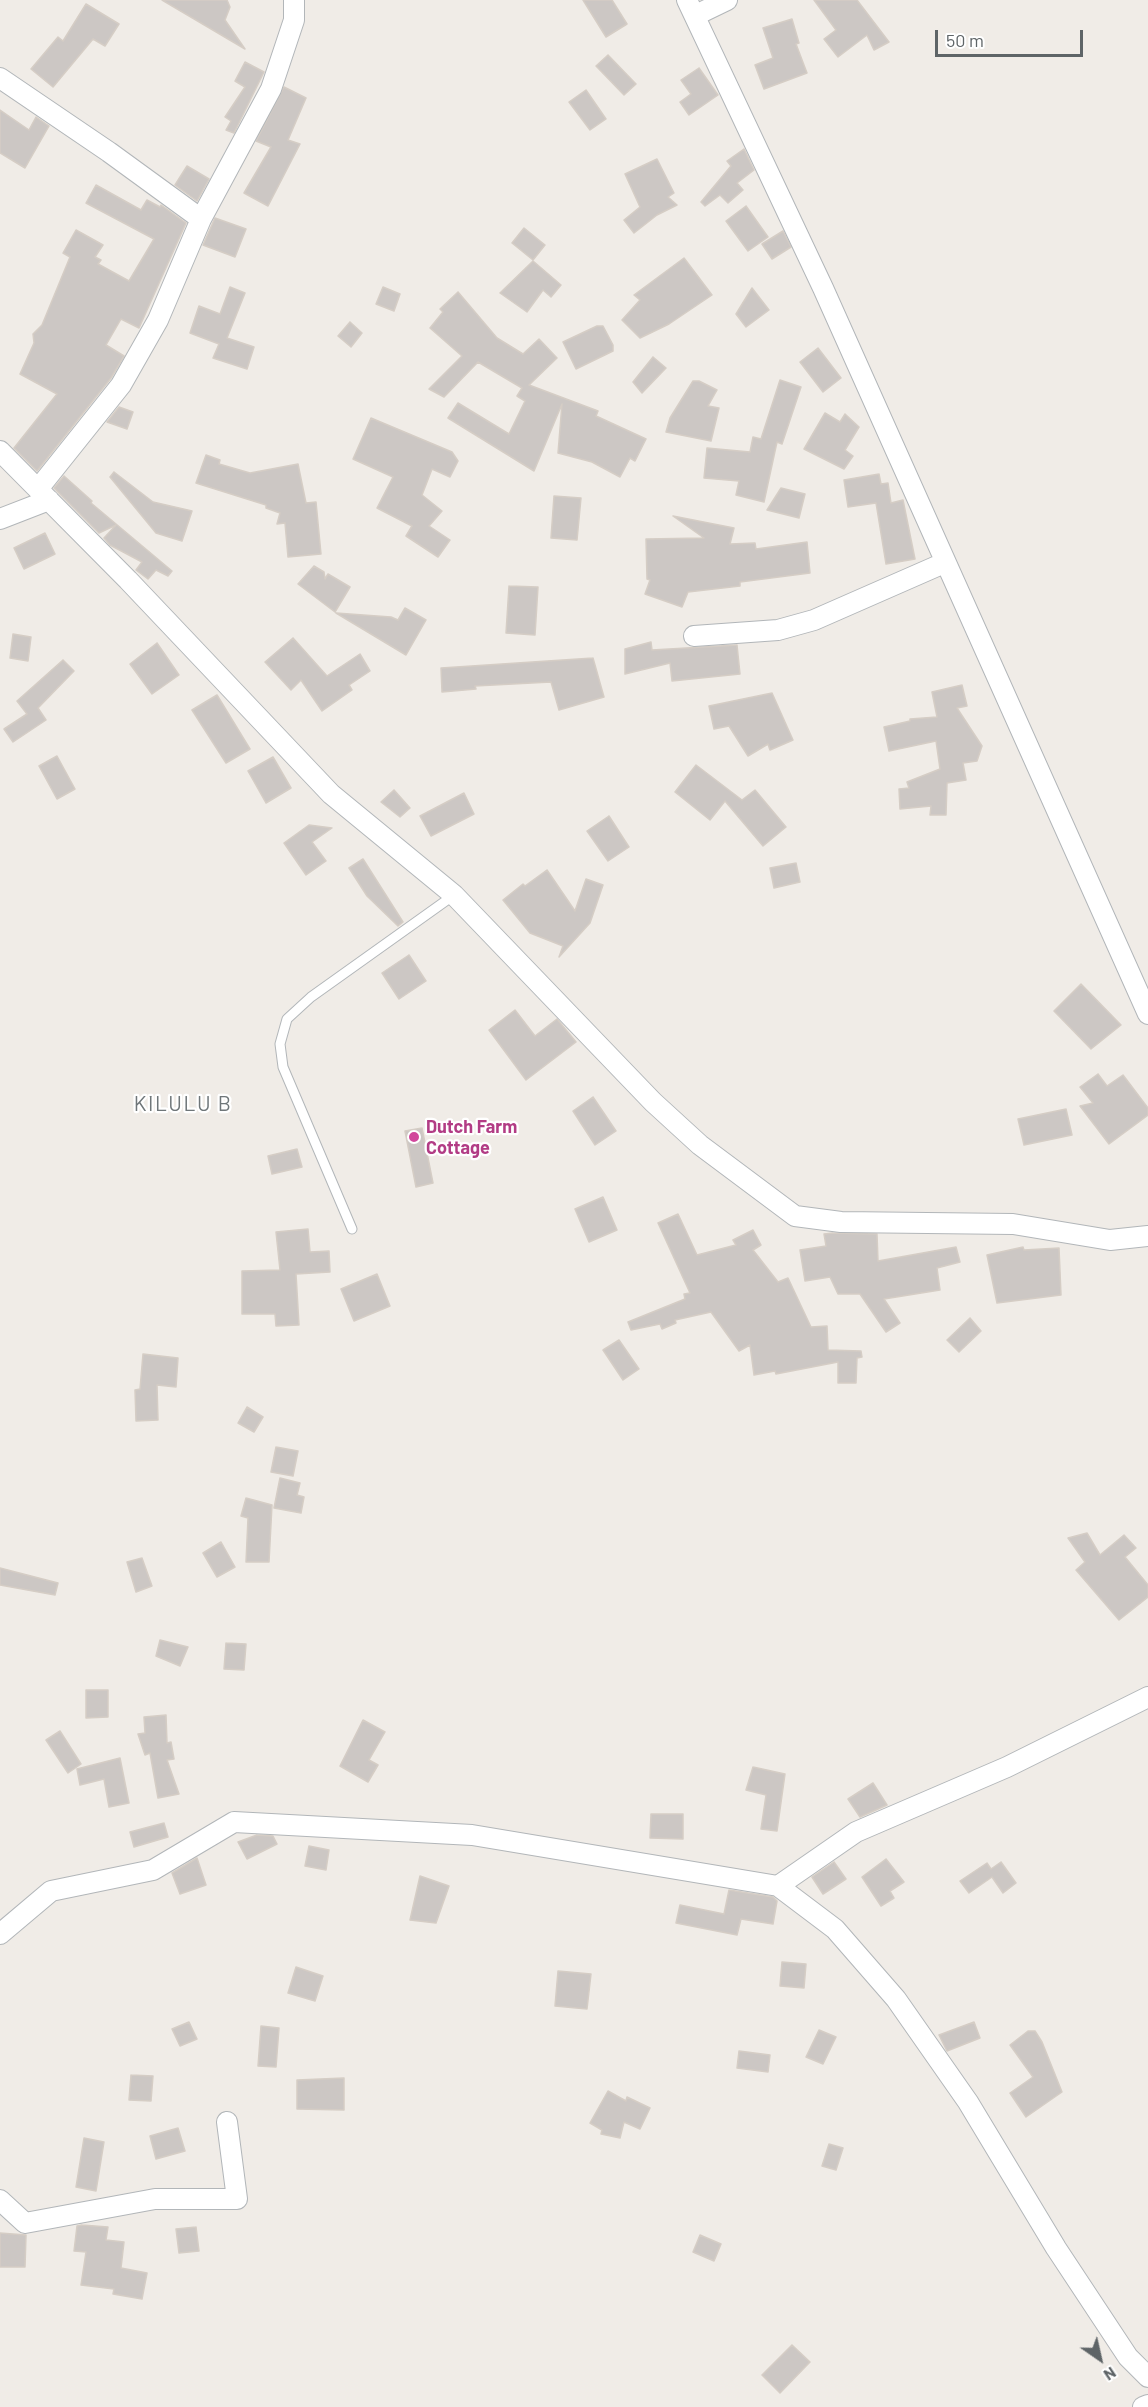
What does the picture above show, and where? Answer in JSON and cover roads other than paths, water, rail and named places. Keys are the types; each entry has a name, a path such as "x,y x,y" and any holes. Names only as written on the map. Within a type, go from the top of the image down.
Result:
{"street":[{"path":"0,519 43,495 121,385 158,320 201,219 271,88 294,20 294,0"},
{"path":"727,0 691,7 823,288 944,563 1148,1014"},
{"path":"0,78 110,152 201,219"},
{"path":"0,451 330,794 454,894 653,1102 700,1145 795,1216 841,1222 1013,1224 1110,1240 1148,1236"},
{"path":"694,636 778,630 814,620 944,563"},
{"path":"778,1886 856,1832 1007,1767 1148,1697"},
{"path":"0,1934 51,1891 153,1870 234,1822 472,1835 778,1886 835,1929 896,1999 968,2102 1056,2248 1122,2347 1148,2377"},
{"path":"0,2200 25,2223 155,2199 237,2199 227,2122"},
{"path":"1143,2407 1148,2405"}],"lane":[{"path":"352,1229 283,1067 280,1044 286,1019 311,997 454,894"}],"place":[{"name":"Dutch Farm Cottage","path":"414,1137"}],"district":[{"name":"KILULU B","path":"183,1104"}]}
